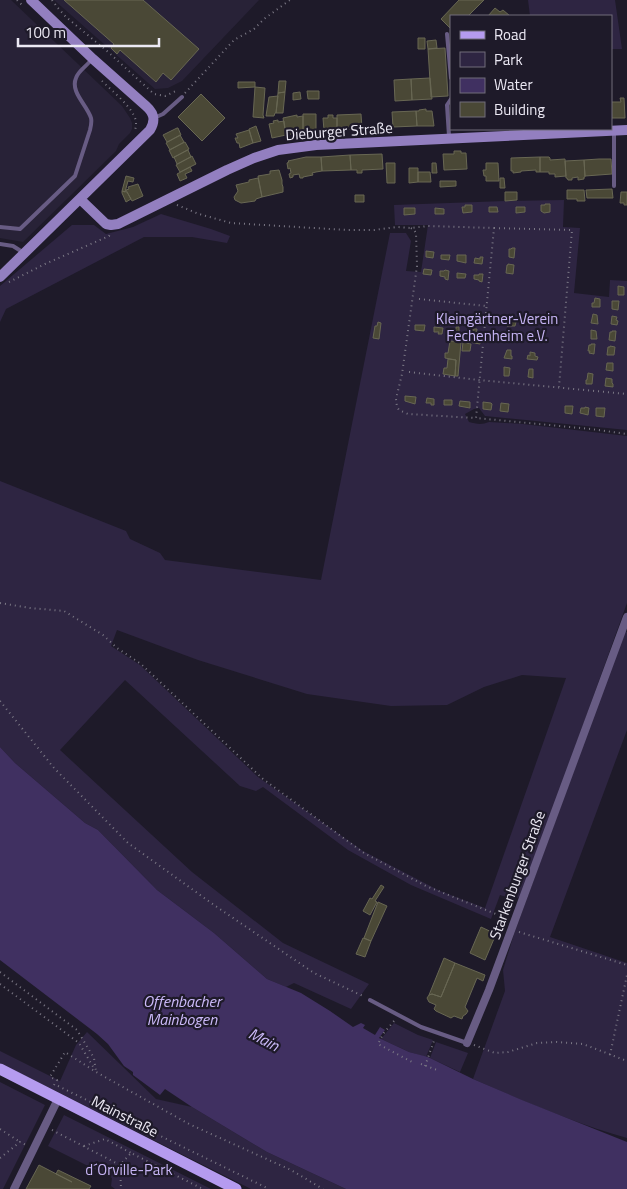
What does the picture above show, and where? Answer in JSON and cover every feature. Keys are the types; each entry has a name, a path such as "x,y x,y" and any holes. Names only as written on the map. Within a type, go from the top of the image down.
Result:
{"main road":[{"name":"Mainstraße","path":"0,1069 236,1189"}],"street":[{"path":"3,280 24,254 150,130 154,118 149,108 31,0"},
{"name":"Dieburger Straße","path":"111,225 118,224 236,166 278,150 316,145 587,130 627,130"},
{"path":"80,199 106,224 111,225"},
{"name":"Starkenburger Straße","path":"467,1043 627,617"},
{"path":"14,1189 58,1099"}],"lane":[{"path":"447,34 450,67"},
{"path":"0,227 20,229 75,176 91,122 89,114 76,90 75,81 76,77 93,58"},
{"path":"154,118 163,114 182,97"},
{"path":"449,139 446,105 450,100"},
{"path":"614,131 614,186"},
{"path":"0,244 13,246 24,254"},
{"path":"370,1000 421,1027 467,1043"}],"path":[{"path":"52,0 66,17 154,94 166,96 176,91 182,97 234,40 254,29 264,19 290,0"},
{"path":"172,196 178,206 231,223 347,230 428,226 572,230 559,387"},
{"path":"3,280 110,236 111,225"},
{"path":"410,228 416,233 417,266 402,374 396,399 399,410 408,414 476,418 627,434"},
{"path":"476,418 494,228"},
{"path":"419,299 486,306"},
{"path":"409,372 627,394"},
{"path":"0,603 64,611 103,634 117,648 141,664 263,779 364,853 426,886 514,922"},
{"path":"0,701 54,768 128,843 214,905 314,973 370,1000"},
{"path":"511,930 627,965"},
{"path":"0,972 77,1030 94,1058 96,1072"},
{"path":"610,1055 627,974"},
{"path":"0,984 79,1043 96,1072"},
{"path":"15,1001 17,997"},
{"path":"398,1015 383,1034 378,1044 412,1062"},
{"path":"425,1066 437,1032"},
{"path":"467,1043 496,1053 508,1052 537,1043 583,1044 627,1061"},
{"path":"57,1080 50,1077 64,1052 190,1124 291,1170 323,1189"},
{"path":"421,1064 437,1070"},
{"path":"55,1084 270,1189"},
{"path":"45,1127 120,1165"},
{"path":"0,1129 35,1149"},
{"path":"84,1146 105,1139 203,1189"},
{"path":"0,1158 20,1142"},
{"path":"121,1189 120,1165 131,1153"}],"shaded area":[{"path":"0,0 11,0 122,106 132,123 130,133 119,144 116,151 23,242 0,238"},
{"path":"54,0 259,0 182,81 168,88 155,89"}],"green space":[{"path":"528,0 615,0 622,49 612,49 612,15 530,15"},
{"name":"Kleingärtner-Verein Fechenheim e.V.","path":"564,200 563,227 580,228 574,293 609,297 610,280 627,281 627,430 485,416 479,408 465,414 469,422 477,424 489,422 523,424 627,436 627,603 521,897 512,899 500,895 491,919 411,885 348,850 263,787 256,791 240,786 125,680 60,750 192,872 283,943 369,984 351,1009 294,983 286,987 267,979 214,933 157,890 98,830 85,823 15,763 0,747 0,481 126,531 130,539 160,553 165,560 321,580 390,233 406,233 411,241 406,271 421,272 428,225 395,225 394,205","holes":["117,630 198,660 307,694 391,706 447,705 484,687 522,675 566,678 485,908 440,891 363,851 258,777 140,665 111,646"]},
{"path":"161,214 230,236 227,243 192,237 144,237 6,309 0,322 0,286 72,225 94,225 106,234 133,227"},
{"path":"625,631 627,632 627,730 550,937 627,963 627,1138 568,1119 473,1079 505,991 503,970 514,934"},
{"path":"394,1023 433,1040 426,1057 409,1052 381,1039"},
{"path":"87,1032 156,1099 192,1107 267,1152 346,1189 251,1189 0,1063 0,1051 60,1081 76,1045"},
{"path":"436,1042 468,1053 460,1072 430,1058"},
{"path":"0,1082 45,1105 3,1189 0,1189"},
{"name":"d´Orville-Park","path":"64,1115 211,1189 115,1189 111,1186 112,1178 48,1146"}],"water":[{"name":"Offenbacher Mainbogen","path":"0,747 15,763 85,823 98,830 157,890 214,933 267,979 301,993 353,1027 361,1023 365,1025 363,1028 375,1035 380,1027 385,1030 379,1038 409,1052 428,1057 522,1100 627,1142 627,1189 346,1189 267,1152 165,1089 160,1095 133,1075 133,1072 124,1066 108,1044 97,1034 0,960"}],"building":[{"path":"64,0 143,0 199,49 171,80 163,73 156,82 120,50 117,54 111,48 114,44"},
{"path":"459,0 484,0 469,15 450,15 450,28 441,19"},
{"path":"495,8 500,12 503,10 509,15 489,15"},
{"path":"418,38 425,38 425,49 418,49"},
{"path":"436,40 437,48 428,49 427,41"},
{"path":"445,48 448,96 431,97 428,49"},
{"path":"430,78 432,99 412,100 411,79"},
{"path":"411,79 412,100 395,101 394,80"},
{"path":"279,81 286,81 285,92 278,93"},
{"path":"238,82 255,82 255,87 238,88"},
{"path":"255,87 265,88 264,118 253,117"},
{"path":"307,91 319,91 319,99 308,99"},
{"path":"285,92 283,113 276,113 278,93"},
{"path":"300,92 301,99 293,100 293,93"},
{"path":"201,94 225,118 202,141 178,117"},
{"path":"278,96 276,113 274,116 266,116 269,97"},
{"path":"620,98 624,98 625,118 612,118 612,102 621,102"},
{"path":"426,109 426,111 432,111 434,126 417,126 416,111"},
{"path":"416,111 417,126 393,127 392,112"},
{"path":"303,114 316,114 316,131 303,132"},
{"path":"361,114 362,129 337,130 337,115"},
{"path":"297,115 297,117 303,116 303,132 286,135 283,118"},
{"path":"328,115 333,115 333,118 337,118 337,130 324,131 323,118 328,118"},
{"path":"278,120 278,122 284,121 286,135 272,138 269,124"},
{"path":"256,126 261,141 253,143 249,129"},
{"path":"177,128 181,135 167,142 163,135"},
{"path":"249,130 253,143 240,148 235,138 238,138 236,134"},
{"path":"180,135 184,142 170,150 166,143"},
{"path":"185,142 189,149 173,158 169,150"},
{"path":"188,150 191,157 177,164 174,157"},
{"path":"454,151 466,153 467,169 444,170 443,154 454,154"},
{"path":"382,154 383,169 362,170 362,173 357,173 357,170 351,170 350,155"},
{"path":"350,155 351,170 322,171 321,157"},
{"path":"192,156 196,164 180,172 176,165"},
{"path":"306,157 321,157 322,171 312,173 313,175 303,178 300,178 299,174 293,175 290,178 289,174 291,173 290,168 288,169 288,161"},
{"path":"540,157 549,157 550,160 565,159 566,176 555,177 555,174 549,174 549,172 540,172"},
{"path":"540,157 540,172 536,172 536,170 513,173 511,171 511,158"},
{"path":"611,159 612,174 585,176 584,160"},
{"path":"584,160 584,179 578,180 578,177 568,180 566,178 565,161"},
{"path":"386,163 395,163 395,183 387,183"},
{"path":"432,163 436,163 437,173 432,173"},
{"path":"486,163 498,163 499,181 486,181 483,170 486,170"},
{"path":"190,167 192,171 185,174 187,178 180,181 177,174"},
{"path":"409,168 418,168 418,182 409,183"},
{"path":"279,170 283,192 262,197 258,176 270,174 270,171"},
{"path":"418,172 430,172 431,182 418,182"},
{"path":"126,176 134,178 133,182 128,181 125,192 122,191"},
{"path":"258,178 262,197 255,201 241,203 235,200 234,197 238,191 236,185"},
{"path":"500,178 504,178 505,188 500,188"},
{"path":"440,181 456,181 456,186 440,187"},
{"path":"138,184 143,196 132,201 126,190 129,189 128,187"},
{"path":"612,189 613,198 587,198 586,190"},
{"path":"567,190 584,190 585,201 567,199"},
{"path":"122,191 127,192 131,199 126,202"},
{"path":"505,192 517,192 517,200 505,201"},
{"path":"621,192 627,192 627,205 620,203"},
{"path":"355,195 364,195 364,202 355,202"},
{"path":"550,204 550,212 544,213 541,211 541,205"},
{"path":"465,205 472,205 472,212 463,213 462,207 465,207"},
{"path":"489,207 497,207 498,212 489,212"},
{"path":"516,207 525,207 525,212 516,213"},
{"path":"404,208 415,208 415,214 404,215"},
{"path":"435,208 444,209 444,214 435,214"},
{"path":"515,248 514,258 509,257 509,249"},
{"path":"426,251 434,252 433,258 426,257"},
{"path":"441,255 450,255 449,260 441,259"},
{"path":"457,255 466,255 466,263 457,261"},
{"path":"480,257 483,257 482,264 474,263 475,258 480,259"},
{"path":"508,264 514,265 513,274 506,273"},
{"path":"424,269 432,270 431,275 423,274"},
{"path":"440,271 449,271 448,280 440,276"},
{"path":"457,273 466,274 465,278 457,278"},
{"path":"483,274 482,282 474,279 474,275"},
{"path":"618,286 624,287 624,295 618,295"},
{"path":"595,298 600,299 600,307 592,307"},
{"path":"612,301 619,301 618,310 612,309"},
{"path":"593,314 597,315 598,324 591,323"},
{"path":"612,316 617,317 617,325 611,324"},
{"path":"507,321 516,322 515,326 507,326"},
{"path":"378,322 381,323 379,339 373,338 375,326 377,326"},
{"path":"415,325 425,325 424,331 415,330"},
{"path":"434,327 443,328 442,334 434,332"},
{"path":"456,327 459,327 459,335 451,334 451,329 456,329"},
{"path":"473,329 477,329 476,336 467,335 468,330 473,331"},
{"path":"591,330 596,331 597,339 591,339"},
{"path":"616,331 615,341 609,340 610,332"},
{"path":"470,336 480,337 480,344 469,342"},
{"path":"450,341 461,342 458,376 455,376 456,360 445,358"},
{"path":"463,342 471,344 470,351 462,351"},
{"path":"591,344 595,344 594,354 588,351"},
{"path":"608,347 615,347 614,355 607,355"},
{"path":"507,350 511,350 512,359 504,358"},
{"path":"530,352 535,353 535,356 538,357 537,360 527,359 528,355 530,356"},
{"path":"448,359 456,360 455,376 443,374 444,368 447,368"},
{"path":"607,363 613,363 613,371 606,370"},
{"path":"504,367 510,368 509,376 504,376"},
{"path":"529,369 533,369 533,378 528,377"},
{"path":"588,373 593,374 592,384 586,384"},
{"path":"606,378 612,379 613,387 605,386"},
{"path":"405,396 416,397 415,404 405,401"},
{"path":"427,398 434,399 434,405 426,403"},
{"path":"444,400 452,400 452,405 444,405"},
{"path":"460,401 470,402 470,408 459,406"},
{"path":"483,402 492,404 491,410 483,409"},
{"path":"501,403 509,404 508,412 500,411"},
{"path":"565,406 573,406 572,414 565,413"},
{"path":"581,408 589,408 588,415 580,413"},
{"path":"596,408 605,408 604,417 596,416"},
{"path":"381,885 384,887 375,901 377,902 370,915 363,911 370,898 372,899"},
{"path":"378,902 387,906 371,941 364,938"},
{"path":"481,927 496,934 485,960 470,953"},
{"path":"363,938 371,941 365,957 356,954"},
{"path":"444,958 455,963 441,997 429,995"},
{"path":"455,963 485,975 483,981 477,978 465,1007 468,1011 462,1019 454,1016 451,1018 436,1011 434,1009 436,1005 429,1002 427,998 432,994 441,997"},
{"path":"39,1165 56,1174 58,1170 91,1186 89,1189 26,1189"}],"water label":[{"name":"Main","path":"264,1039"}]}
